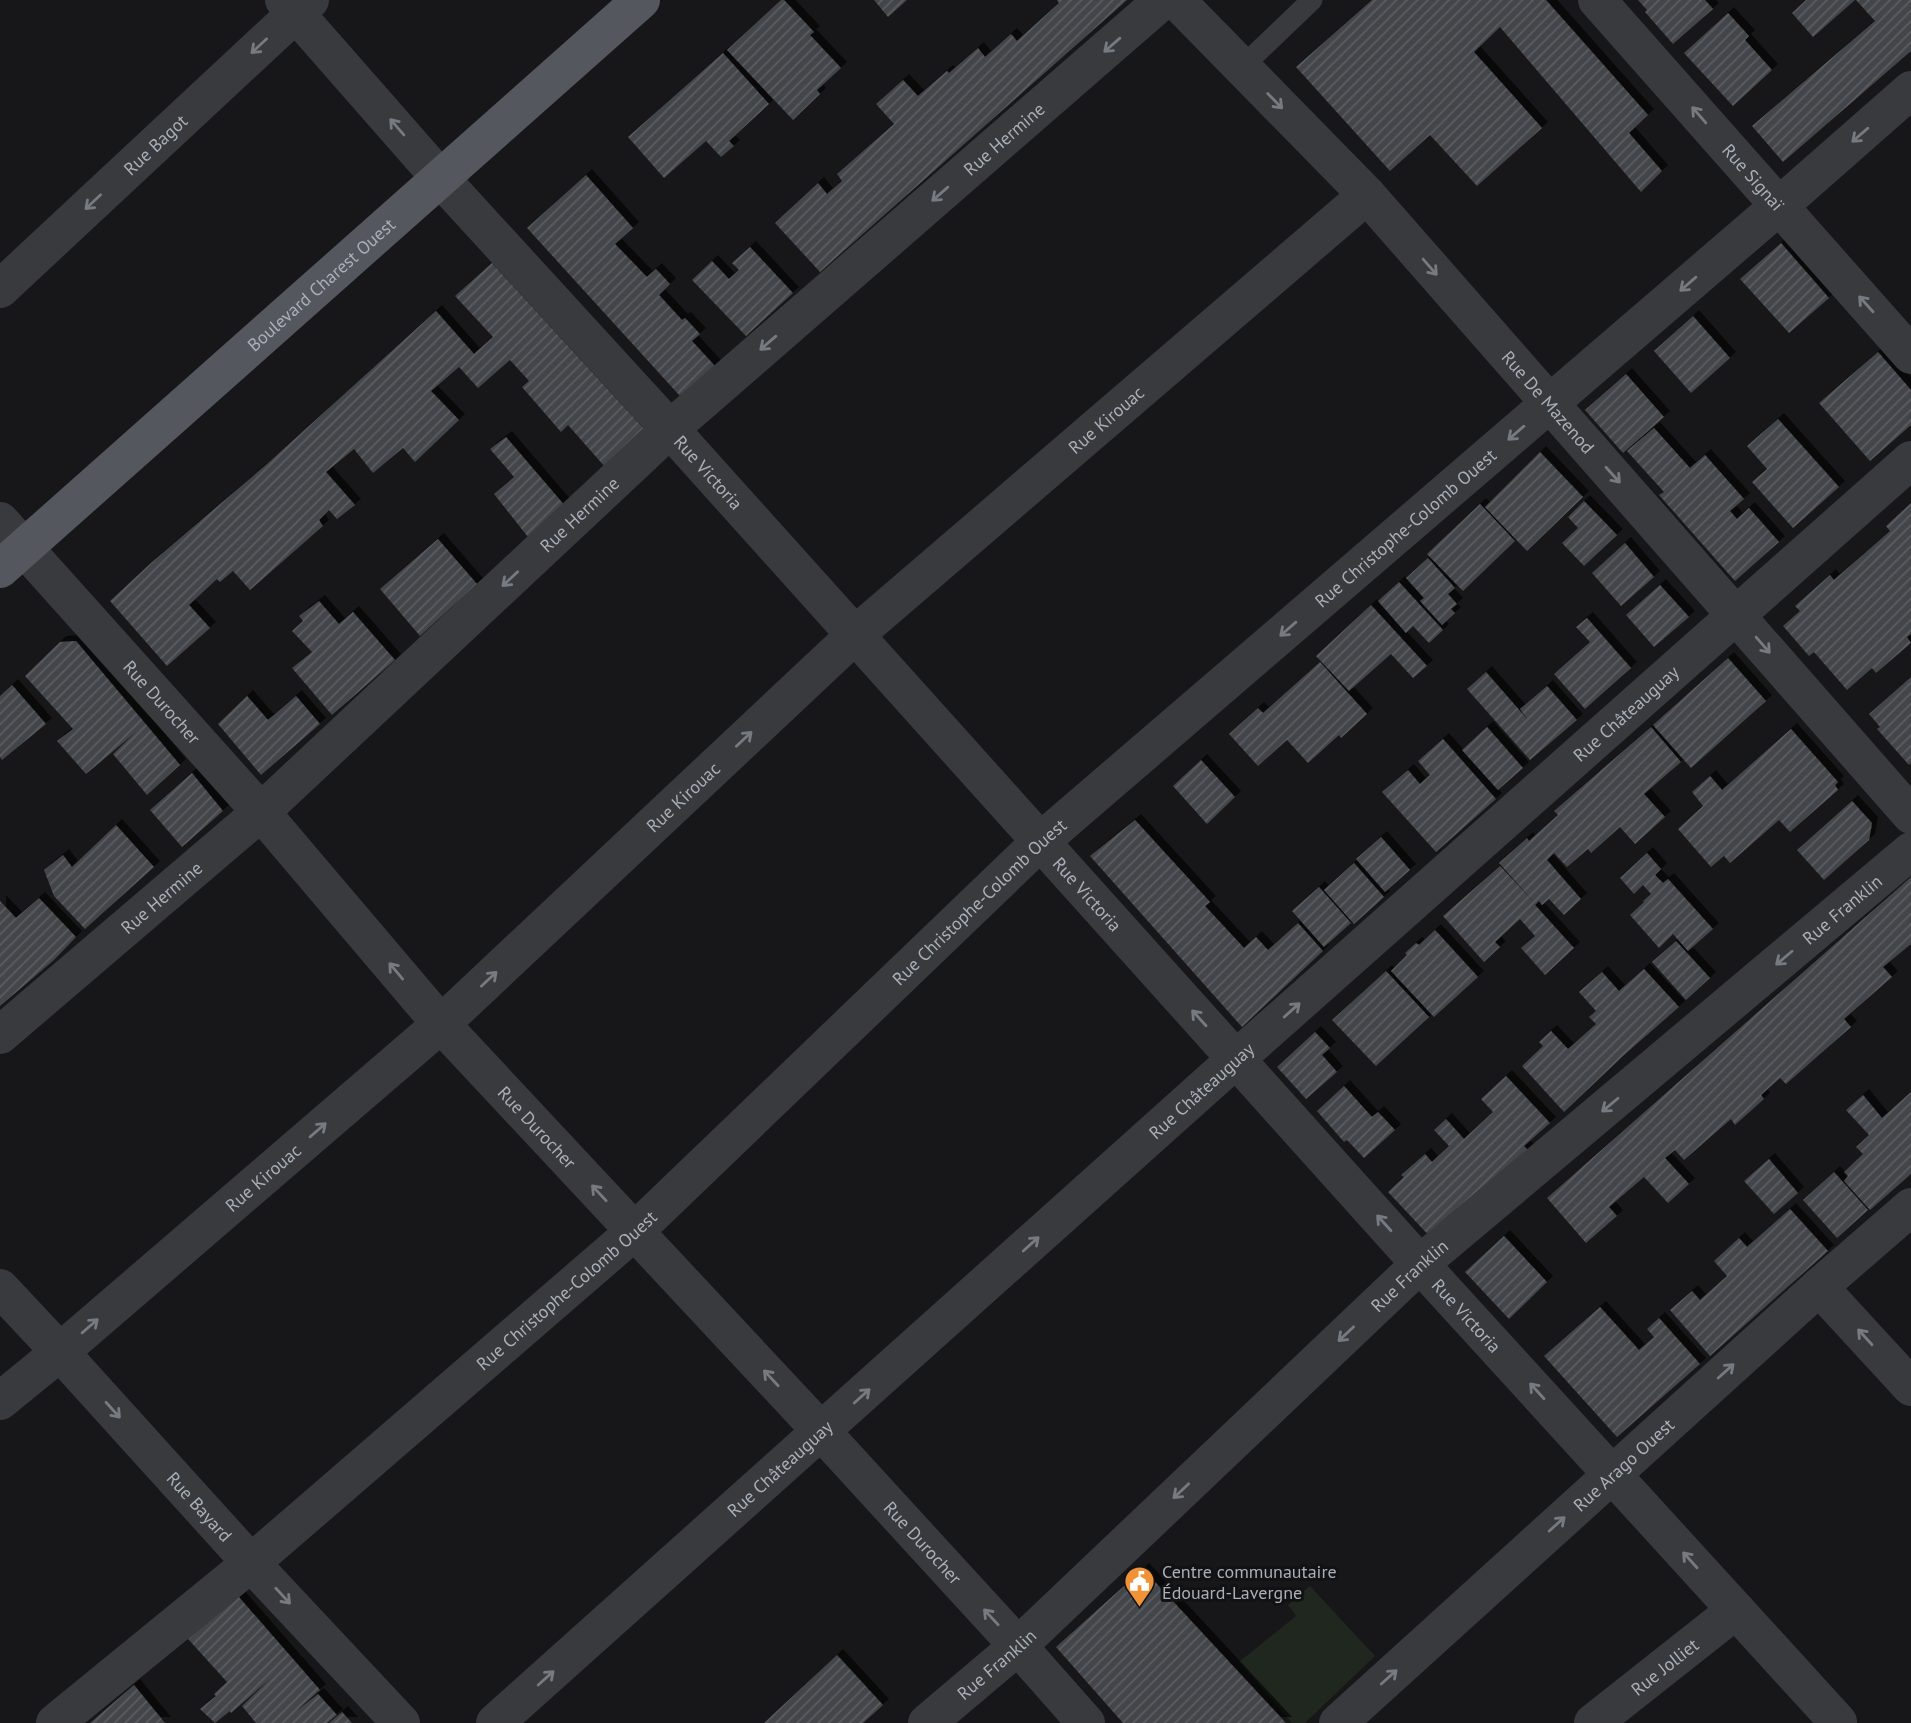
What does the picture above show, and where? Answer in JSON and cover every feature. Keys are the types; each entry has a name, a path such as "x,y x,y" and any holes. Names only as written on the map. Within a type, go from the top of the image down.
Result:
{"main road":[{"name":"Boulevard Charest Ouest","path":"8,546 442,179 641,0"}],"street":[{"name":"Rue Hermine","path":"0,1035 261,812 670,429 1163,0"},
{"name":"Rue De Mazenod","path":"1175,0 1367,195 1911,815"},
{"name":"Rue Signaï","path":"1597,0 1911,355"},
{"name":"Rue Victoria","path":"297,4 442,179 1420,1264 1838,1722"},
{"name":"Rue Bagot","path":"0,289 297,4"},
{"name":"Rue Christophe-Colomb Ouest","path":"55,1723 251,1563 635,1231 1041,841 1911,90"},
{"name":"Rue Kirouac","path":"0,1401 441,1024 855,635 1367,195"},
{"name":"Rue Châteauguay","path":"495,1723 1236,1059 1911,460"},
{"name":"Rue Durocher","path":"8,546 261,812 441,1024 822,1432 1086,1723"},
{"name":"Rue Franklin","path":"927,1723 1018,1646 1420,1264 1911,851"},
{"name":"Rue Arago Ouest","path":"1338,1723 1819,1287 1911,1207"},
{"path":"1819,1287 1911,1387"},
{"name":"Rue Bayard","path":"0,1288 401,1723"},
{"name":"Rue Jolliet","path":"1593,1723 1736,1610"}],"lane":[{"path":"1242,67 1312,0"}],"shaded area":[{"path":"1310,1586 1375,1656 1305,1723 1292,1723 1239,1662 1296,1616 1288,1605"}],"building":[{"path":"781,0 814,32 810,35 841,68 817,90 820,94 793,120 727,50"},
{"path":"874,0 907,0 888,17"},
{"path":"1057,0 1127,0 820,272 775,223 818,183 827,194 842,181 837,174 894,124 876,104 903,80 918,96 978,48 985,57 1011,34 1017,41 1059,3"},
{"path":"1372,0 1546,0 1648,115 1629,133 1662,171 1641,192 1500,27 1474,52 1542,128 1477,186 1430,135 1390,171 1296,67"},
{"path":"1638,0 1705,0 1713,9 1673,44"},
{"path":"1806,0 1855,0 1813,37 1792,13"},
{"path":"1856,0 1911,0 1911,51 1783,162 1752,126 1875,21"},
{"path":"1728,13 1749,36 1745,40 1772,70 1733,106 1684,53"},
{"path":"723,53 769,104 729,141 734,146 721,157 706,141 664,178 628,137"},
{"path":"586,175 633,228 615,244 647,277 656,269 670,284 659,295 682,320 685,318 700,334 692,341 715,366 680,396 527,228"},
{"path":"1781,243 1829,298 1789,333 1740,279"},
{"path":"750,247 793,293 746,336 692,280 712,261 729,279 739,270 732,263"},
{"path":"492,263 646,431 605,467 568,425 561,432 522,387 529,381 510,360 478,388 459,367 431,391 459,420 415,462 403,448 373,473 354,449 326,472 355,505 337,519 329,510 319,520 323,526 250,590 233,571 220,582 217,579 189,605 210,628 167,666 110,601 436,311 474,354 493,337 455,296"},
{"path":"1693,316 1730,358 1691,393 1654,351"},
{"path":"1878,352 1911,390 1911,425 1870,461 1819,403"},
{"path":"1626,374 1664,417 1623,453 1585,410"},
{"path":"1778,419 1839,487 1793,528 1752,482 1767,469 1747,446"},
{"path":"1654,428 1690,468 1705,455 1744,499 1730,511 1737,519 1749,508 1779,542 1735,581 1659,495 1664,492 1627,451"},
{"path":"506,437 566,507 528,537 494,494 514,477 490,449"},
{"path":"1540,452 1583,497 1527,551 1485,507"},
{"path":"1584,501 1617,535 1584,566 1562,543 1578,528 1568,517"},
{"path":"1911,503 1911,634 1907,637 1911,643 1876,673 1872,668 1847,690 1814,652 1809,656 1783,626 1800,611 1795,606 1830,575 1834,580 1890,531 1886,526"},
{"path":"1480,504 1515,541 1463,591 1427,554"},
{"path":"438,539 477,584 420,636 380,589"},
{"path":"1625,543 1654,577 1621,606 1592,573"},
{"path":"1428,558 1455,588 1448,594 1457,604 1451,609 1455,613 1442,625 1420,601 1424,598 1406,578"},
{"path":"1399,582 1443,630 1429,643 1413,626 1406,633 1378,601"},
{"path":"1660,585 1689,617 1654,647 1626,615"},
{"path":"319,601 339,624 353,612 395,660 332,715 292,668 312,652 292,631 303,621 299,616"},
{"path":"1371,605 1427,666 1413,678 1391,654 1349,691 1316,656"},
{"path":"1587,618 1631,668 1585,709 1554,674 1590,642 1576,627"},
{"path":"76,641 180,765 147,795 113,754 136,732 86,774 57,741 73,729 25,676 60,642"},
{"path":"1728,658 1766,701 1691,768 1653,725"},
{"path":"1320,662 1367,714 1308,763 1287,740 1258,766 1229,734 1258,708 1263,713"},
{"path":"1486,672 1528,720 1520,709 1547,686 1577,720 1530,760 1467,689"},
{"path":"1911,677 1909,765 1877,729 1880,727 1869,714"},
{"path":"12,685 46,724 2,760 0,696"},
{"path":"247,696 268,720 296,696 320,724 261,775 218,724"},
{"path":"1487,727 1523,768 1498,790 1462,750"},
{"path":"1651,727 1681,762 1644,794 1665,817 1635,844 1620,827 1591,853 1588,849 1567,867 1554,853 1547,860 1581,899 1564,915 1549,899 1542,905 1539,901 1535,905 1574,948 1545,975 1521,948 1535,936 1520,919 1495,942 1500,947 1484,962 1443,916 1500,866 1534,902 1499,863 1527,838 1529,841 1558,815 1554,811"},
{"path":"1791,729 1838,782 1835,785 1838,790 1790,832 1779,820 1730,863 1724,856 1711,867 1678,829 1703,806 1692,792 1710,776 1722,790"},
{"path":"1443,739 1496,799 1436,852 1382,792 1408,770 1420,784 1430,775 1418,761"},
{"path":"1201,760 1235,797 1207,824 1173,786"},
{"path":"192,773 223,811 182,847 150,810"},
{"path":"1852,801 1872,823 1869,840 1824,880 1797,850"},
{"path":"1135,820 1210,902 1205,906 1244,948 1256,937 1268,950 1298,923 1323,951 1242,1027 1090,856"},
{"path":"116,825 154,867 85,929 54,896 44,870 63,855 72,867"},
{"path":"1381,837 1410,870 1385,892 1356,859"},
{"path":"1647,853 1661,869 1655,875 1663,883 1668,879 1713,929 1688,951 1673,934 1659,948 1630,915 1651,894 1643,885 1634,894 1620,878"},
{"path":"1354,863 1384,897 1354,924 1324,890"},
{"path":"1911,877 1911,944 1883,967 1892,977 1844,1019 1851,1027 1786,1084 1780,1078 1761,1095 1764,1099 1735,1125 1731,1119 1684,1160 1675,1150 1665,1158 1689,1184 1668,1203 1644,1177 1609,1207 1617,1216 1586,1243 1547,1198"},
{"path":"1319,887 1351,923 1324,947 1292,911"},
{"path":"39,898 76,937 54,960 0,1006 0,901 16,918"},
{"path":"1435,930 1478,977 1434,1017 1391,971 1407,955 1405,953 1416,943 1419,945"},
{"path":"1676,941 1710,978 1686,1000 1652,962"},
{"path":"1644,969 1679,1007 1564,1112 1522,1066 1543,1046 1539,1042 1551,1031 1568,1049 1596,1024 1589,1017 1596,1011 1579,992 1602,972 1619,991"},
{"path":"1386,971 1429,1017 1376,1066 1332,1020"},
{"path":"1315,1032 1330,1048 1322,1055 1337,1072 1306,1099 1277,1067"},
{"path":"1506,1076 1550,1123 1524,1146 1529,1151 1433,1240 1388,1192 1404,1177 1401,1175 1425,1154 1432,1162 1449,1146 1434,1130 1446,1119 1464,1139 1493,1112 1481,1099"},
{"path":"1344,1086 1372,1117 1378,1112 1395,1130 1364,1158 1347,1140 1344,1142 1317,1111"},
{"path":"1911,1092 1911,1174 1870,1210 1844,1181 1848,1176 1844,1172 1863,1154 1856,1147 1869,1135 1846,1110 1863,1095 1882,1118"},
{"path":"1769,1159 1798,1193 1774,1214 1744,1181"},
{"path":"1834,1172 1868,1210 1837,1238 1803,1200"},
{"path":"1790,1209 1828,1251 1710,1356 1670,1310 1692,1291 1700,1300 1727,1276 1714,1261 1739,1238 1747,1247"},
{"path":"1504,1236 1547,1282 1509,1319 1465,1272"},
{"path":"1600,1307 1639,1350 1654,1337 1647,1329 1659,1318 1700,1364 1617,1437 1544,1356"},
{"name":"Centre communautaire Édouard-Lavergne","path":"1143,1569 1286,1723 1123,1723 1056,1647"},
{"path":"238,1596 320,1690 295,1712 318,1694 337,1715 327,1723 256,1723 242,1706 271,1678 231,1713 230,1711 215,1723 200,1709 216,1696 214,1694 227,1682 188,1639"},
{"path":"837,1655 883,1705 863,1723 764,1723"},
{"path":"134,1685 165,1723 90,1723"},
{"path":"342,1712 352,1723 329,1723"}],"place":[{"name":"Centre communautaire Édouard-Lavergne","path":"1139,1608"}]}
